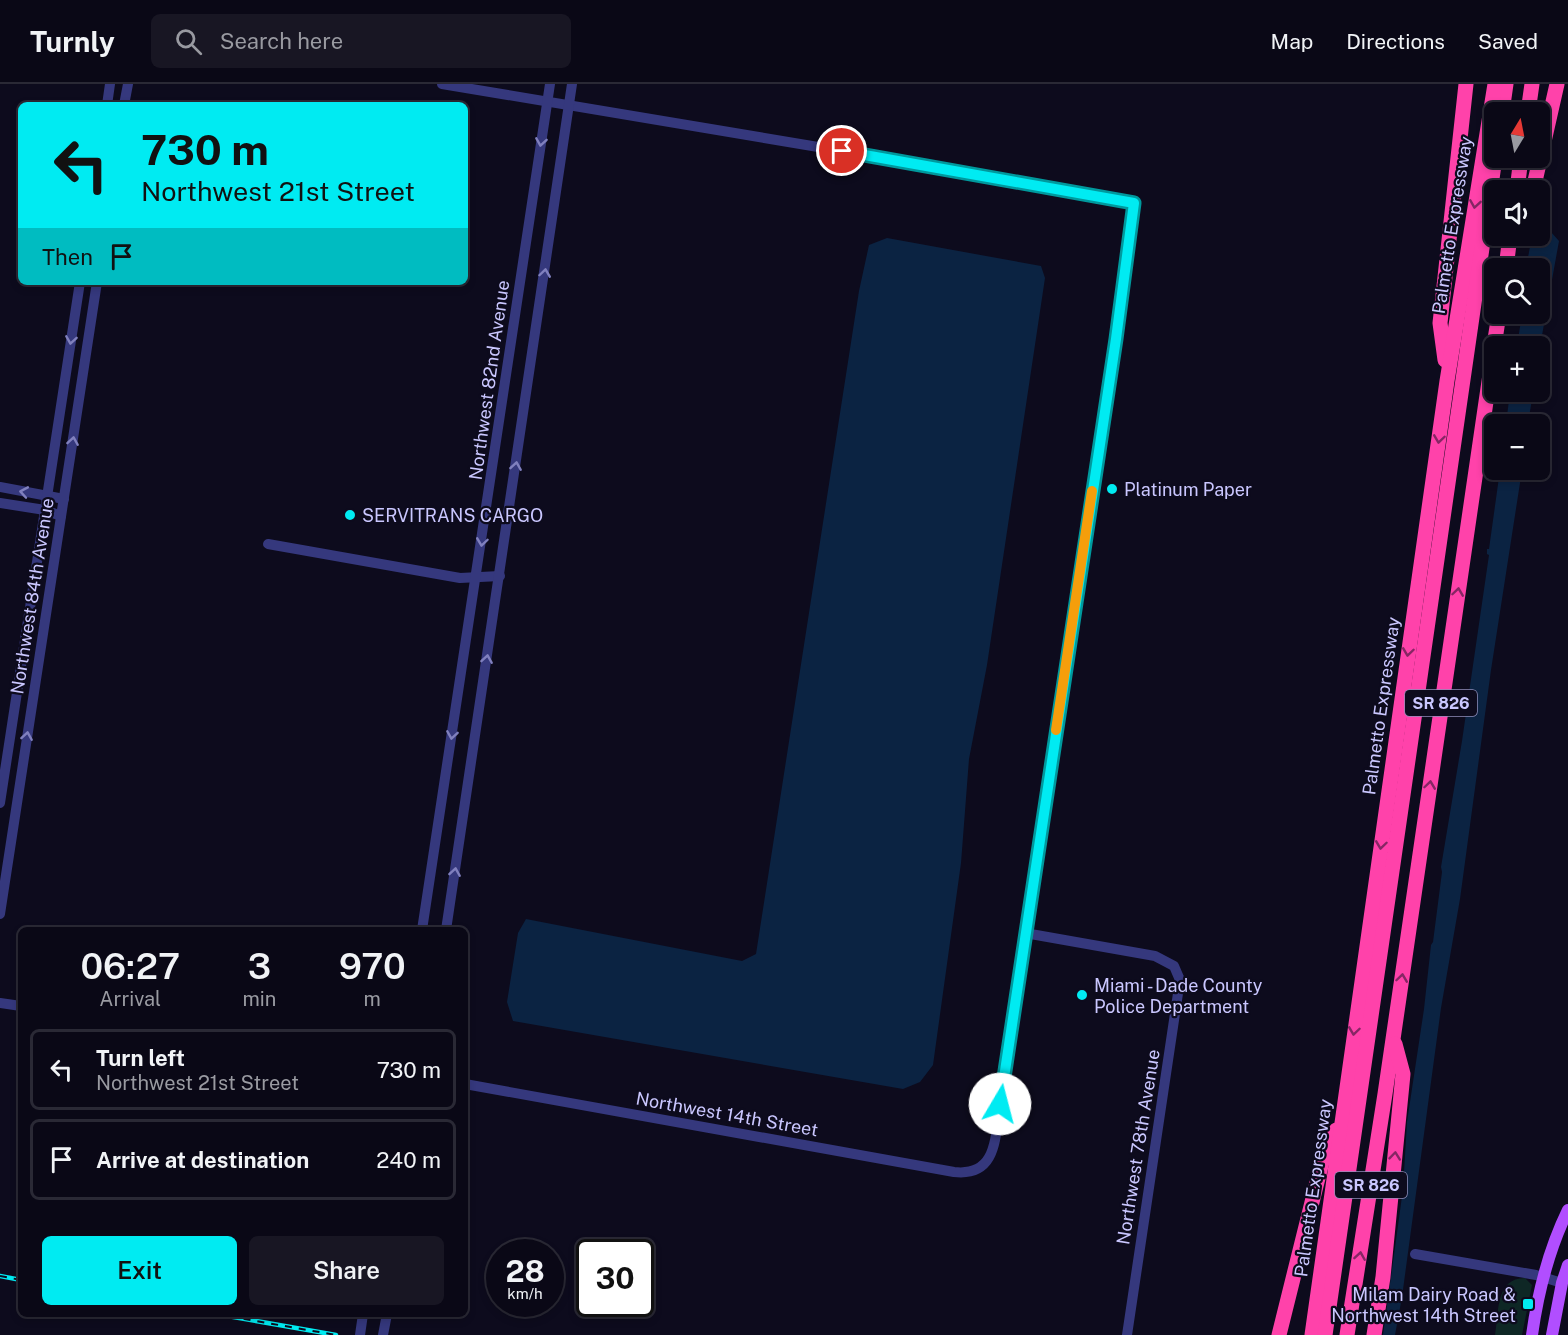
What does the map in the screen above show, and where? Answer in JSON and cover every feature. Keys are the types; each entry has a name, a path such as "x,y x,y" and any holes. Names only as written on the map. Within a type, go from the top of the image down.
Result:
{"highway":[{"path":"1447,381 1440,323 1466,84"},
{"name":"Palmetto Expressway","path":"1312,1335 1447,381 1495,84"},
{"path":"1503,102 1506,84"},
{"path":"1512,102 1515,84"},
{"path":"1529,102 1532,84"},
{"path":"1535,180 1557,84"},
{"path":"1325,1335 1494,168"},
{"path":"1334,1335 1437,634 1491,246"},
{"path":"1507,258 1509,246"},
{"path":"1508,251 1511,246"},
{"name":"SR 826","path":"1347,1335 1486,402"},
{"path":"1374,1335 1383,1277 1403,1074 1393,1036"},
{"path":"1280,1332 1324,1154 1342,1116"}],"main road":[{"path":"1532,1335 1543,1277 1568,1210"},
{"path":"1552,1335 1562,1283 1568,1265"}],"street":[{"path":"107,102 110,84"},
{"path":"125,102 128,84"},
{"path":"442,84 884,158 1134,203 1116,339 1025,933"},
{"name":"Northwest 82nd Avenue","path":"422,927 550,84"},
{"path":"446,927 572,84"},
{"name":"Northwest 84th Avenue","path":"0,803 80,285"},
{"name":"Northwest 84th Avenue","path":"0,914 2,888 97,285"},
{"path":"0,488 64,499"},
{"path":"0,503 45,510 61,516"},
{"path":"268,544 460,578 500,576"},
{"name":"Northwest 78th Avenue","path":"1025,933 1155,956 1174,966 1180,980 1127,1335"},
{"name":"Northwest 14th Street","path":"468,1085 954,1172 971,1172 982,1167 994,1143 1025,933"},
{"path":"0,1003 18,1006"},
{"path":"1415,1254 1543,1277 1562,1283"},
{"path":"360,1335 363,1317"},
{"path":"383,1335 386,1317"}],"green space":[{"path":"1525,1278 1532,1285 1522,1335 1495,1335 1498,1307 1503,1290 1515,1280"}],"water":[{"path":"1550,232 1559,241 1550,291 1550,258 1528,258 1530,246 1550,246"},
{"path":"887,238 1041,266 1045,278 987,665 969,759 961,863 933,1065 920,1082 903,1089 513,1021 507,1002 518,933 526,919 742,961 756,954 859,291 869,245"},
{"path":"1520,324 1544,324 1542,336 1519,336"},
{"path":"1509,402 1531,402 1530,414 1507,414"},
{"path":"1499,480 1520,480 1491,670 1460,899 1441,1008 1402,1297 1395,1335 1383,1335 1403,1189 1407,1122 1433,942 1441,867 1489,555 1487,549 1489,549"}],"railway":[{"path":"0,1276 18,1279"},
{"path":"233,1317 336,1335"}],"slow traffic":[{"path":"1056,730 1092,491"}],"place":[{"name":"Platinum Paper","path":"1112,489"},
{"name":"SERVITRANS CARGO","path":"350,515"},
{"name":"Miami - Dade County Police Department","path":"1082,995"},
{"name":"Milam Dairy Road & Northwest 14th Street","path":"1528,1304"}],"route":[{"path":"842,151 1134,203 1116,339 1000,1104"}]}
